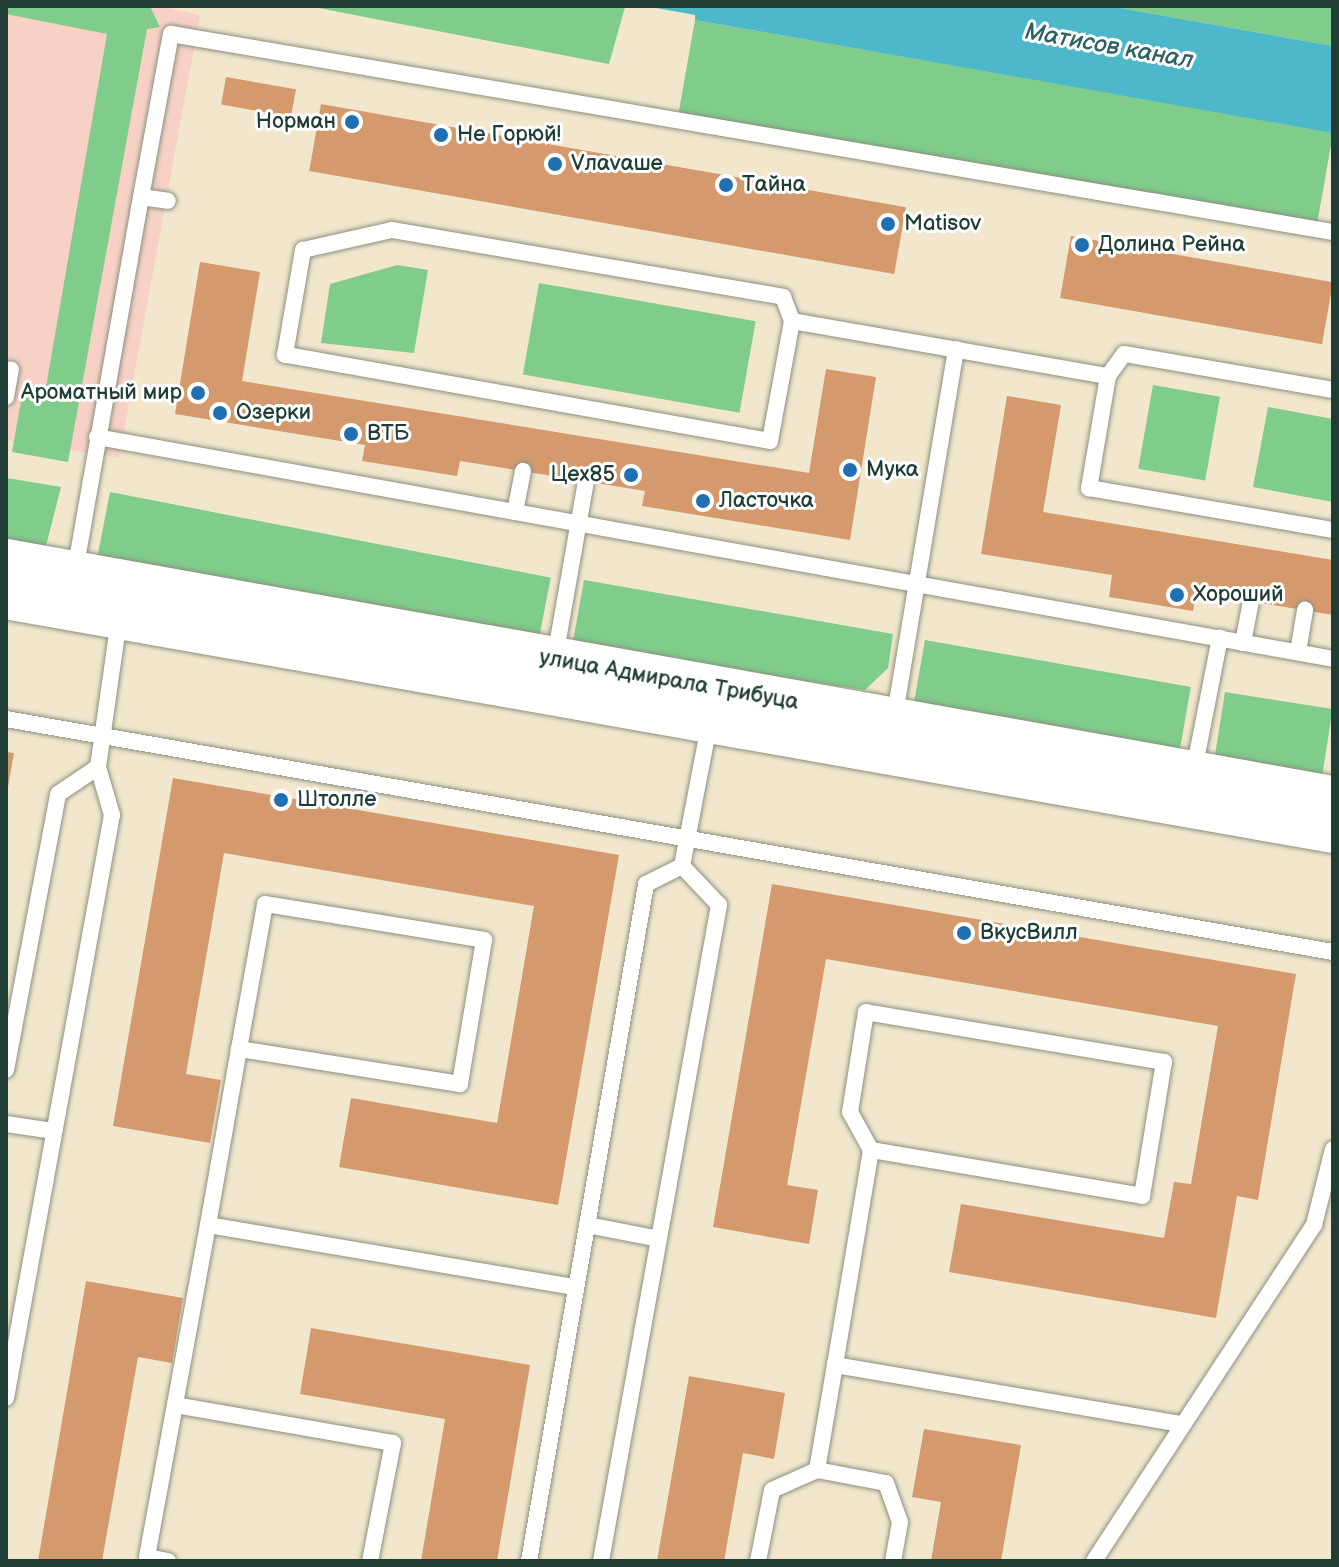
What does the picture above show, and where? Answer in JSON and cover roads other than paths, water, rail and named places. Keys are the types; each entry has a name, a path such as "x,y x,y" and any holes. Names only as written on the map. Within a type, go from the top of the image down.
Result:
{"street":[{"name":"улица Адмирала Трибуца","path":"6,561 71,591 713,705 881,729 1190,790 1333,831"},
{"name":"улица Адмирала Трибуца","path":"6,597 71,591"},
{"name":"улица Адмирала Трибуца","path":"1190,790 1333,798"}],"lane":[{"path":"71,591 171,34 1333,232"},
{"path":"141,197 168,201"},
{"path":"392,230 783,297 792,321 770,441 285,355 303,250 392,230"},
{"path":"792,321 1108,376"},
{"path":"881,729 901,676 956,349"},
{"path":"1333,390 1124,354 1108,376 1089,488 1333,530"},
{"path":"6,392 11,369"},
{"path":"97,437 1333,659"},
{"path":"515,512 523,471"},
{"path":"552,676 586,482"},
{"path":"6,1398 112,815 98,767 100,736 123,600"},
{"path":"1243,643 1251,601"},
{"path":"1298,652 1305,610"},
{"path":"1190,790 1220,638"},
{"path":"881,729 901,676"},
{"path":"682,866 713,705"},
{"path":"6,719 1333,952"},
{"path":"6,1070 58,794 98,767"},
{"path":"529,1561 646,884 682,866"},
{"path":"601,1561 719,905 682,866"},
{"path":"168,1561 147,1557 265,904 484,940 460,1084 239,1049"},
{"path":"817,1470 871,1150 850,1112 866,1012 1164,1062 1142,1196 871,1150"},
{"path":"6,1124 54,1131"},
{"path":"1094,1561 1314,1225 1333,1149"},
{"path":"208,1225 576,1287"},
{"path":"587,1225 659,1239"},
{"path":"835,1365 1181,1424"},
{"path":"175,1405 393,1443 370,1561"},
{"path":"758,1561 772,1490 817,1470 886,1483 900,1522 893,1561"}],"water":[{"name":"Матисов канал","path":"645,6 1109,6 1333,46 1333,133 695,20 695,15"}],"place":[{"name":"Норман","path":"352,122"},
{"name":"Не Горюй!","path":"441,135"},
{"name":"Vлаvаше","path":"555,164"},
{"name":"Тайна","path":"726,185"},
{"name":"Matisov","path":"888,224"},
{"name":"Долина Рейна","path":"1082,245"},
{"name":"Ароматный мир","path":"198,393"},
{"name":"Озерки","path":"220,413"},
{"name":"ВТБ","path":"351,434"},
{"name":"Мука","path":"850,470"},
{"name":"Цех85","path":"631,475"},
{"name":"Ласточка","path":"703,501"},
{"name":"Хороший","path":"1177,595"},
{"name":"Штолле","path":"281,800"},
{"name":"ВкусВилл","path":"964,933"}]}
